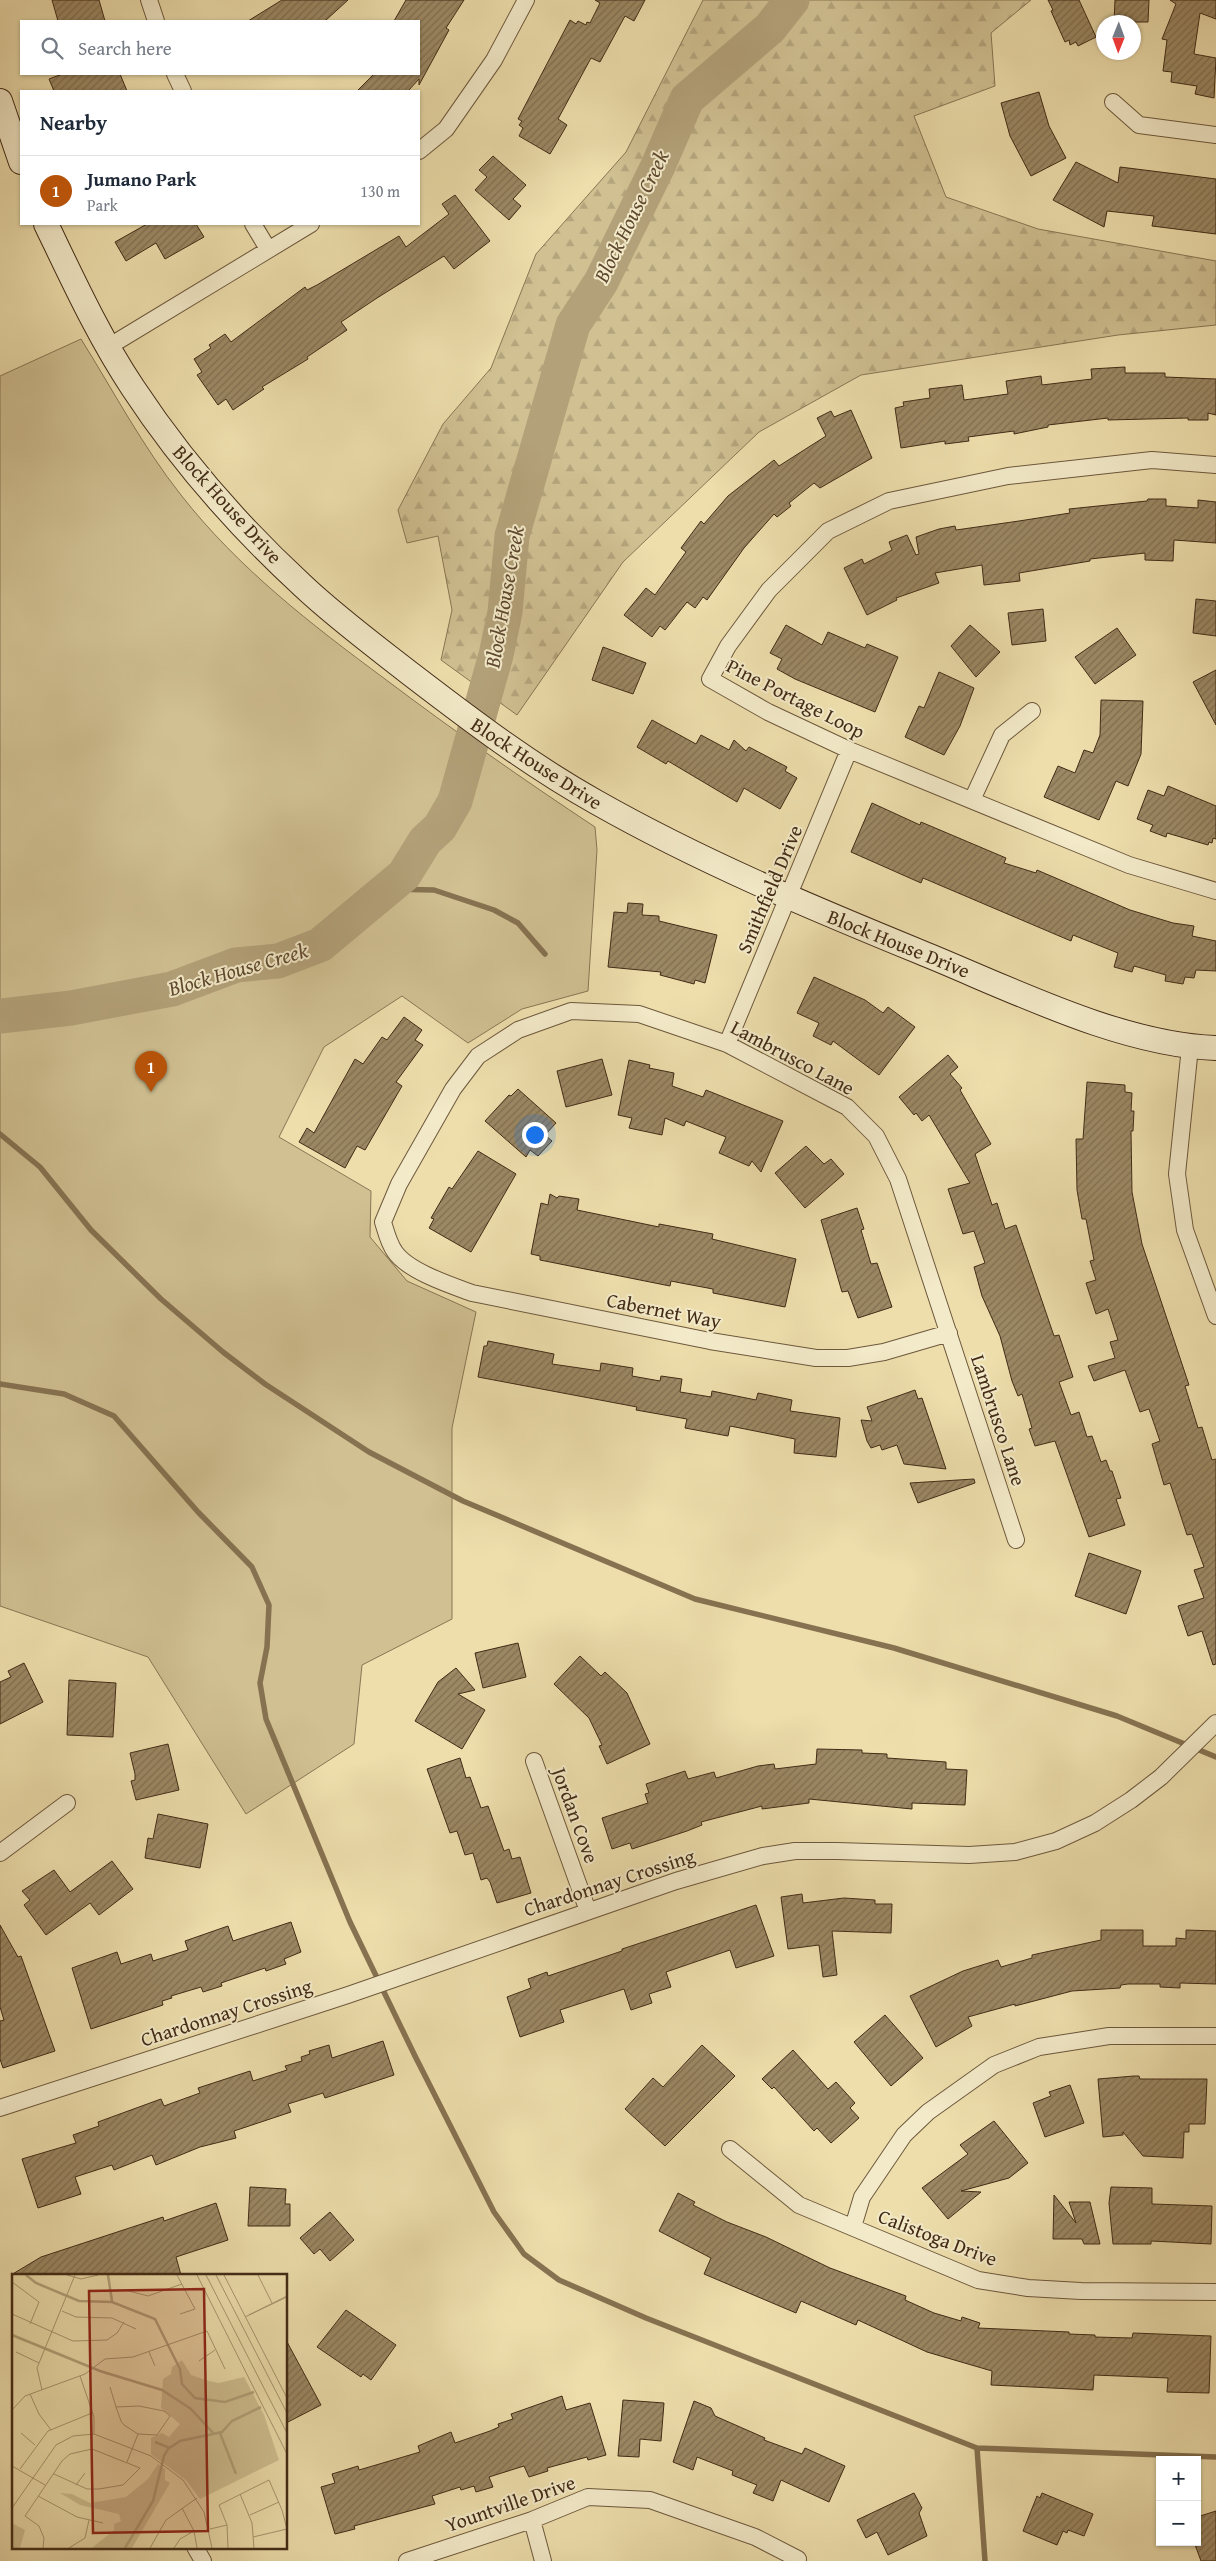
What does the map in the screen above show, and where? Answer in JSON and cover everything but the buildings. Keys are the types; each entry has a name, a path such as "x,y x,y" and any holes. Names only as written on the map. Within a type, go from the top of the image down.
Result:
{"street":[{"path":"149,0 156,20"},
{"path":"420,150 446,129 494,60 526,0"},
{"path":"175,75 183,90"},
{"path":"0,101 20,159"},
{"path":"1113,102 1139,125 1216,135"},
{"name":"Block House Drive","path":"46,225 84,304 133,388 218,500 265,550 338,617 497,741 594,801 660,837 788,898 1128,1034 1190,1047 1216,1048"},
{"path":"254,225 268,249"},
{"path":"108,347 309,225"},
{"name":"Pine Portage Loop","path":"1216,465 1152,460 1008,476 889,501 828,532 769,590 728,646 710,679 768,712 850,750 1129,865 1216,891"},
{"path":"972,800 1002,735 1032,711"},
{"name":"Smithfield Drive","path":"727,1044 850,750"},
{"name":"Lambrusco Lane","path":"389,1238 383,1222 386,1210 424,1136 453,1089 478,1056 518,1030 571,1011 639,1014 727,1044 847,1107 876,1136 898,1179 1016,1540"},
{"path":"1190,1047 1178,1174 1186,1230 1209,1272 1216,1316"},
{"name":"Cabernet Way","path":"389,1238 395,1253 418,1270 439,1282 472,1293 710,1342 816,1358 848,1358 884,1352 949,1333"},
{"name":"Chardonnay Crossing","path":"0,2108 348,1995 676,1881 763,1856 795,1851 969,1855 1015,1852 1056,1841 1095,1823 1160,1777 1215,1724"},
{"name":"Jordan Cove","path":"534,1760 588,1912"},
{"path":"0,1853 67,1803"},
{"path":"853,2227 862,2196 904,2135 928,2112 994,2065 1039,2047 1109,2036 1216,2036"},
{"name":"Calistoga Drive","path":"730,2149 799,2205 978,2280 1028,2288 1081,2291 1216,2292"},
{"name":"Yountville Drive","path":"407,2561 532,2520 588,2497 650,2500 755,2537 798,2559"},
{"path":"532,2520 543,2561"},
{"path":"196,2548 203,2561"}],"green space":[{"path":"703,0 1031,0 991,33 995,86 914,116 946,197 1038,229 1216,261 1216,325 1118,335 861,375 759,432 623,562 517,715 441,660 452,610 438,536 407,543 398,510 443,424 491,368 536,254 626,152"},
{"path":"81,339 141,439 167,477 203,522 251,571 303,616 358,659 489,755 595,827 597,850 588,991 522,1009 468,1043 402,996 324,1047 279,1137 371,1191 370,1237 407,1281 476,1312 452,1428 452,1619 362,1665 354,1744 246,1814 148,1657 0,1606 0,376"}],"waterway":[{"name":"Block House Creek","path":"0,1016 71,1008 172,989 236,965 278,961 320,945 404,875 425,841 440,827 455,801 496,655 505,612 512,536 573,325 601,282 658,166 687,99 770,28 792,0"},
{"path":"387,889 434,890 494,910 518,923 545,954"},
{"path":"0,1134 40,1167 91,1230 161,1299 223,1352 265,1384 369,1452 463,1501 695,1599 894,1648 1117,1716 1216,1757"},
{"path":"0,1384 64,1394 114,1416 198,1512 252,1567 269,1605 267,1647 260,1683 266,1719 350,1922 494,2212 524,2254 559,2280 646,2318 977,2448 1216,2457"},
{"path":"977,2448 985,2561"}],"place":[{"name":"Jumano Park","path":"151,1092"}]}
